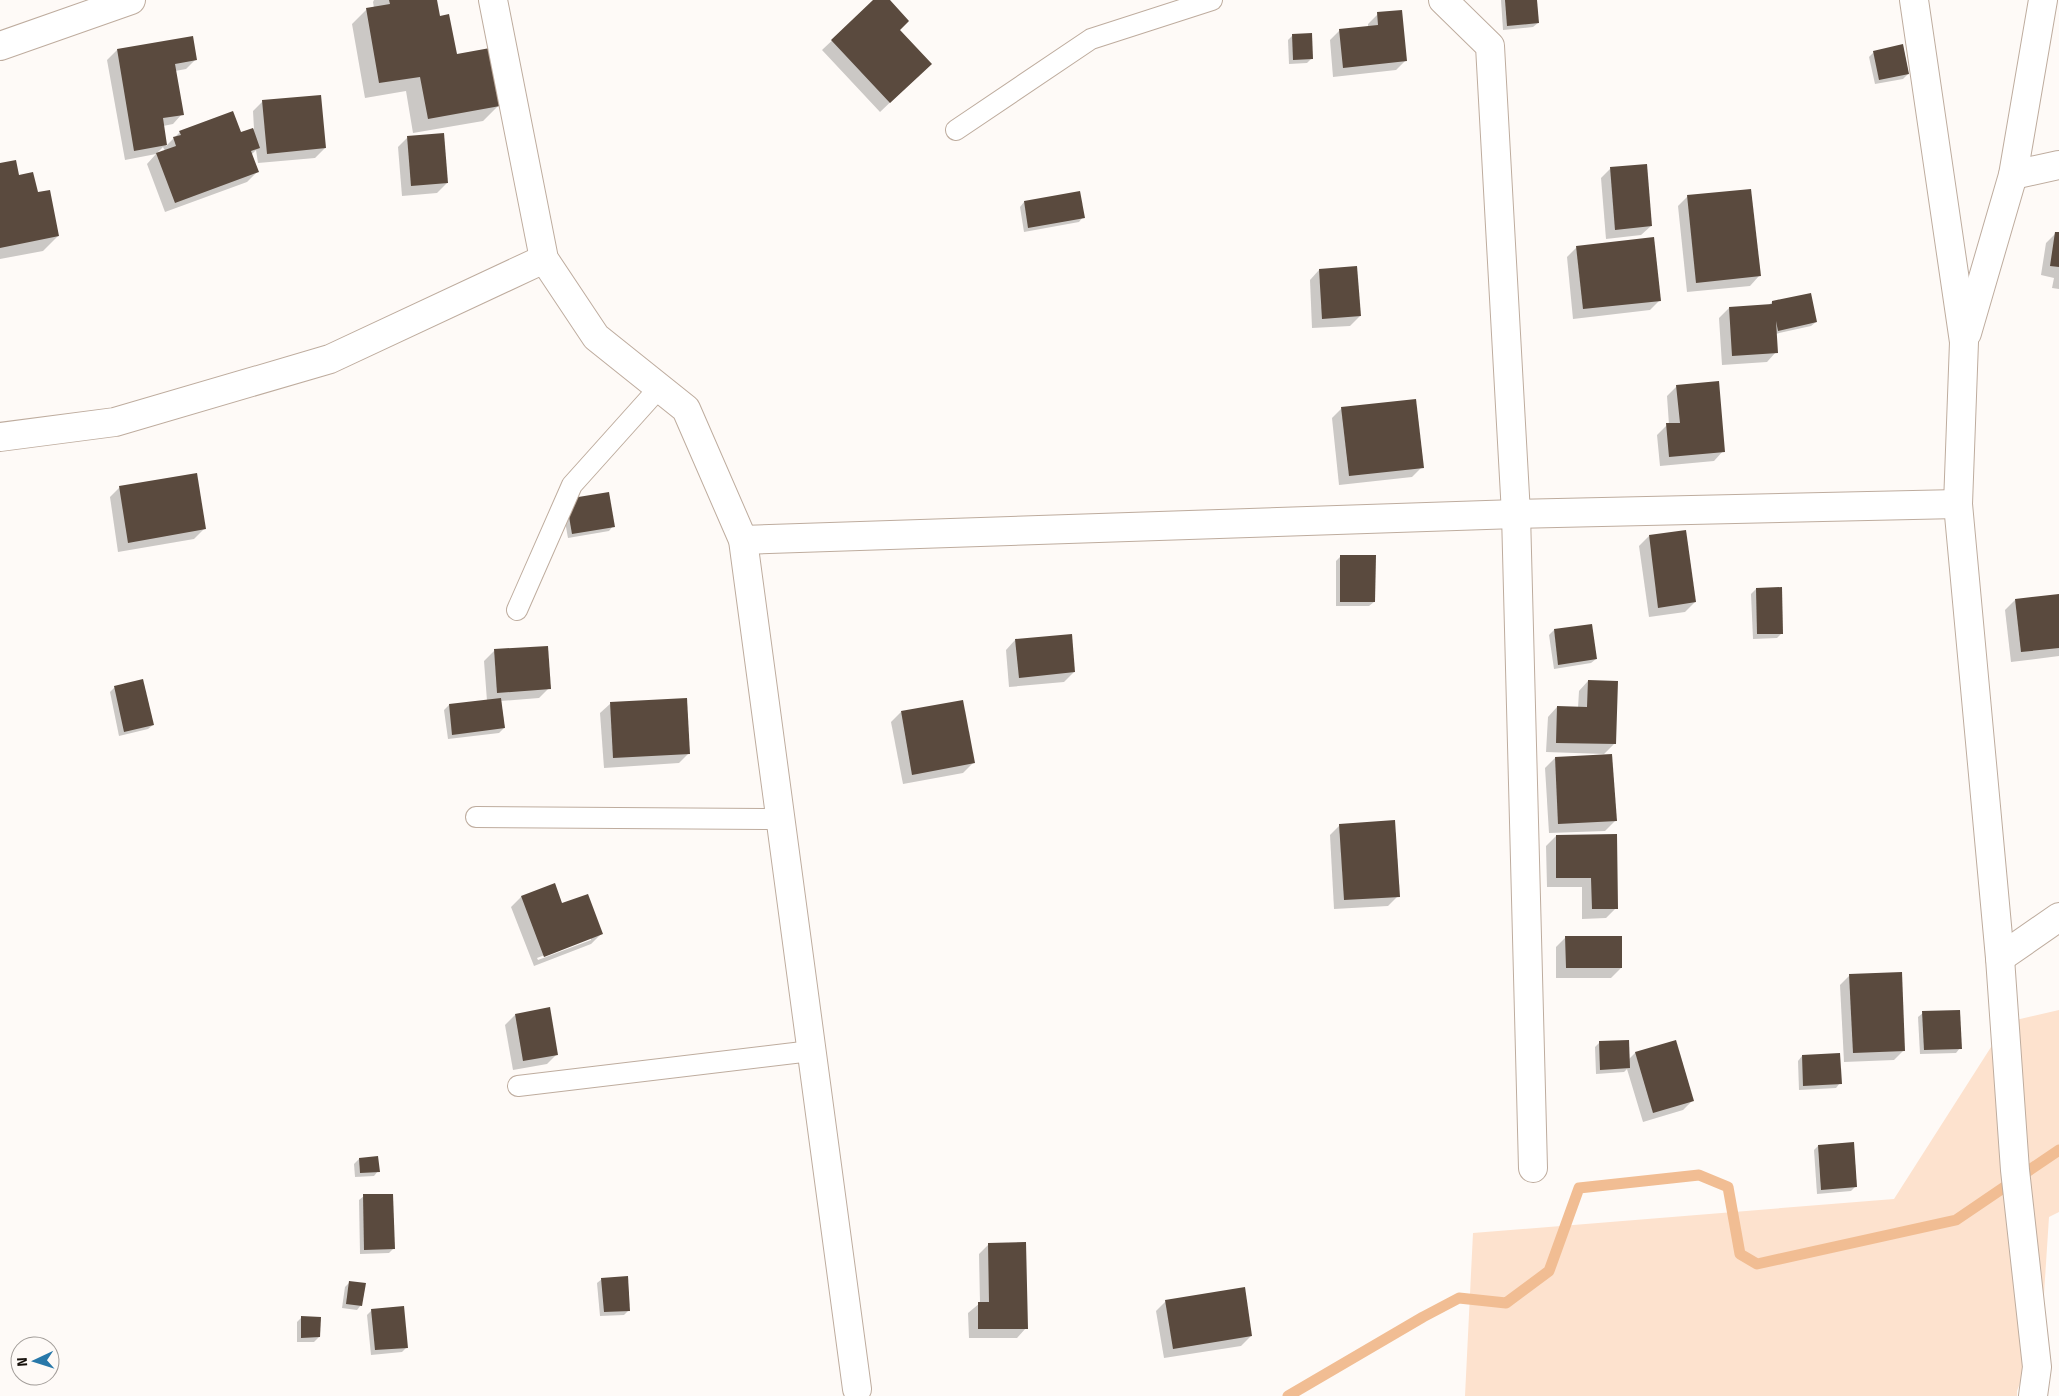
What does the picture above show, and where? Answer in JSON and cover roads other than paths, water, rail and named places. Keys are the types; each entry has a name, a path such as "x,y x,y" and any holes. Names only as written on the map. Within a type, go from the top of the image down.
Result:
{"street":[{"path":"0,46 131,0"},
{"path":"492,0 544,259 596,337 686,409 742,540 857,1389"},
{"path":"1443,0 1490,46 1516,514 1532,1168"},
{"path":"1914,0 1964,342 1958,504 2000,958 2016,1183 2037,1367 2033,1396"},
{"path":"1964,342 2013,176 2043,0"},
{"path":"2013,176 2059,165"},
{"path":"0,437 115,422 330,359 544,259"},
{"path":"742,540 1516,514 1958,504"},
{"path":"2000,958 2059,917"}],"lane":[{"path":"956,130 1091,39 1212,0"},
{"path":"517,610 572,485 659,388"},
{"path":"476,817 780,819"},
{"path":"518,1086 811,1051"}],"waterway":[{"path":"1288,1396 1459,1298 1506,1303 1549,1271 1579,1188 1699,1175 1728,1187 1740,1254 1757,1264 1956,1220 2059,1150"}]}
